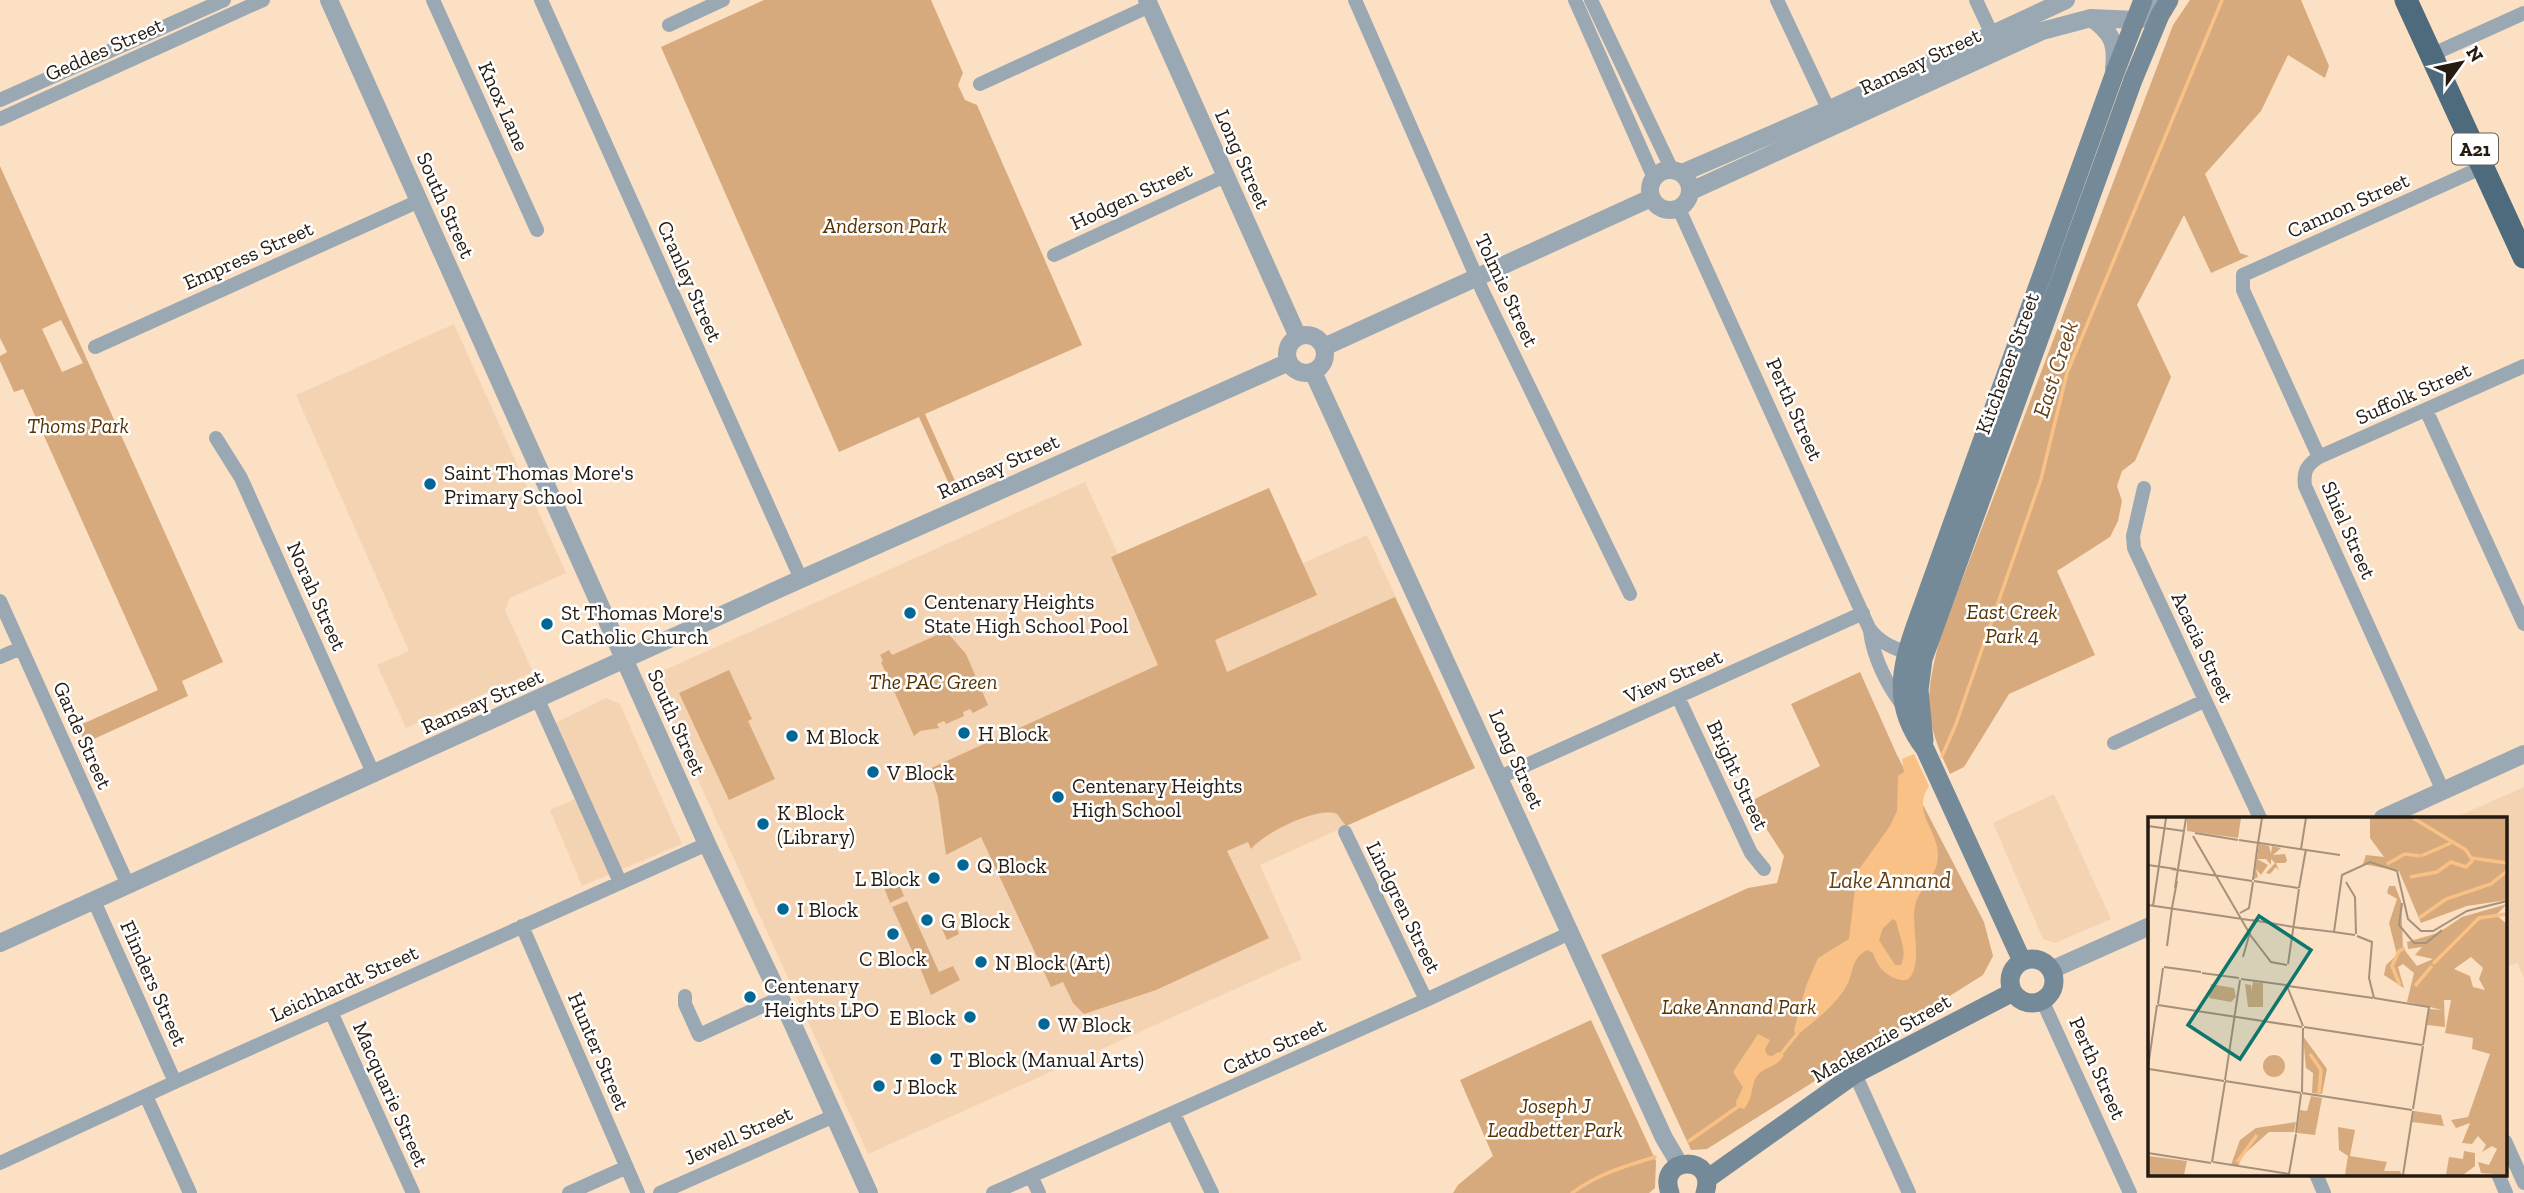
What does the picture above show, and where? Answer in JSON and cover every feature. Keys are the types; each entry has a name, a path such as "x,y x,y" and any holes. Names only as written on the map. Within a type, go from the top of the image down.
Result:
{"highway":[{"name":"A21","path":"2406,0 2524,257"}],"main road":[{"name":"Kitchener Street","path":"2082,193 2114,75 2136,20 2155,4"},
{"name":"Kitchener Street","path":"1903,706 1902,685 1915,656 2082,193 2133,80 2155,4"},
{"name":"Kitchener Street","path":"1915,656 1925,749"},
{"name":"Perth Street","path":"1903,706 1915,737 1925,749 2022,961"},
{"path":"2035,959 2051,970 2053,987 2042,1000 2028,1002 2019,999 2013,992 2010,982 2012,972 2022,961 2035,959"},
{"name":"Mackenzie Street","path":"1706,1186 1720,1167 1856,1074 2013,992"},
{"path":"1670,1193 1668,1178 1680,1165 1686,1163 1699,1168 1706,1186"}],"street":[{"name":"Geddes Street","path":"0,100 224,0"},
{"name":"Geddes Street","path":"0,119 263,0"},
{"name":"South Street","path":"328,0 624,661 869,1193"},
{"name":"Knox Lane","path":"433,0 537,230"},
{"name":"Cranley Street","path":"541,0 802,579"},
{"path":"669,26 723,0"},
{"name":"Tolmie Street","path":"1355,0 1477,278 1630,594"},
{"path":"1575,0 1602,41 1677,172 1689,181 1691,191 1686,204 1679,209 1661,209 1651,198 1650,190 1654,178 1662,172 1677,172"},
{"path":"1591,0 1602,41 1654,178"},
{"path":"1777,0 1832,118"},
{"path":"1976,0 1995,42"},
{"name":"Ramsay Street","path":"1691,191 1832,118 1995,42 2066,0"},
{"path":"980,84 1148,3"},
{"name":"Long Street","path":"1148,3 1298,337"},
{"path":"2431,55 2524,13"},
{"path":"2091,18 2102,26 2113,40 2116,52 2114,75"},
{"name":"Ramsay Street","path":"1995,42 2091,18 2136,20"},
{"path":"136,40 142,54"},
{"name":"Ramsay Street","path":"1677,172 1832,118"},
{"name":"Cannon Street","path":"2243,290 2243,275 2483,167"},
{"name":"Hodgen Street","path":"1054,255 1225,176"},
{"path":"1324,347 1651,198"},
{"name":"Empress Street","path":"95,347 419,201"},
{"name":"Perth Street","path":"1679,209 1863,613 1869,628 1871,645 1903,706"},
{"name":"Shiel Street","path":"2243,290 2319,457 2307,465 2305,486 2443,791"},
{"path":"1298,337 1315,337 1324,347 1324,362 1313,372 1299,372 1289,362 1288,348 1298,337"},
{"name":"Ramsay Street","path":"0,943 802,579 1289,362"},
{"name":"Suffolk Street","path":"2319,457 2524,366"},
{"name":"Long Street","path":"1313,372 1667,1144 1680,1165"},
{"path":"2426,410 2524,624"},
{"name":"Norah Street","path":"216,438 241,478 374,775"},
{"name":"Acacia Street","path":"2144,488 2133,536 2134,548 2260,817"},
{"name":"Garde Street","path":"0,601 128,885"},
{"name":"View Street","path":"1500,776 1863,613"},
{"path":"1869,628 1877,639 1886,645 1915,656"},
{"path":"0,657 20,648"},
{"name":"Bright Street","path":"1678,697 1751,853 1764,869"},
{"path":"538,700 620,882"},
{"path":"2114,743 2204,701"},
{"path":"2385,817 2524,754"},
{"name":"Lindgren Street","path":"1345,832 1426,1000"},
{"name":"Leichhardt Street","path":"0,1163 707,844"},
{"name":"Flinders Street","path":"94,901 176,1082"},
{"name":"Hunter Street","path":"522,926 638,1193"},
{"path":"2051,970 2148,927"},
{"name":"Catto Street","path":"993,1193 1174,1114 1570,933"},
{"path":"685,996 685,1004 699,1035 780,998"},
{"name":"Perth Street","path":"2042,1000 2130,1193"},
{"name":"Macquarie Street","path":"331,1012 413,1193"},
{"path":"1856,1074 1909,1193"},
{"path":"146,1096 190,1193"},
{"path":"1174,1114 1212,1193"},
{"name":"Jewell Street","path":"660,1193 834,1116"},
{"path":"2506,1144 2524,1183"},
{"path":"569,1193 626,1167"},
{"path":"1031,1176 1039,1193"},
{"path":"2317,1176 2324,1193"},
{"path":"2499,1176 2506,1193"}],"shaded area":[{"name":"Saint Thomas More's Primary School","path":"454,324 566,573 510,598 505,610 533,672 406,728 377,665 409,651 296,395"},
{"name":"Centenary Heights High School","path":"1085,482 1118,554 1269,488 1303,563 1367,535 1475,768 1260,865 1302,959 868,1154 654,683 658,673"},
{"path":"606,698 620,704 682,844 582,886 550,810 577,798 547,727"},
{"path":"2524,787 2524,978 2517,963 2506,968 2506,817 2456,817"},
{"path":"2054,794 2111,919 2055,943 2043,939 1993,823"}],"green space":[{"name":"Anderson Park","path":"764,0 931,0 963,73 958,85 965,100 977,105 1082,345 925,414 956,483 950,486 919,417 839,452 661,47"},
{"name":"East Creek Park 4","path":"2190,0 2301,0 2329,66 2325,78 2288,55 2261,111 2205,174 2240,253 2249,256 2211,273 2184,215 2137,305 2171,377 2135,461 2122,471 2117,486 2122,501 2118,521 2110,537 2057,571 2095,655 2009,694 1964,767 1950,774 1935,737 1929,707 1931,676 1940,638 2173,25"},
{"name":"Thoms Park","path":"0,166 223,662 182,681 188,696 85,743 78,726 158,690 23,389 14,392 0,361 0,356 7,352 0,338","holes":["61,320 83,363 62,372 42,329"]},
{"path":"1269,488 1317,595 1215,640 1227,672 1395,597 1475,768 1346,826 1337,814 1317,814 1279,829 1251,849 1248,842 1227,851 1269,938 1156,990 1084,1014 1073,1003 1063,982 1051,987 981,837 946,855 938,797 929,769 1158,665 1111,557"},
{"name":"The PAC Green","path":"946,631 966,654 988,705 973,713 970,709 963,712 964,716 946,724 944,721 937,724 939,728 920,731 914,736 880,655 889,650 892,655"},
{"path":"729,670 752,719 748,721 775,779 729,800 679,693"},
{"name":"Lake Annand Park","path":"1860,672 1897,755 1984,922 1993,956 1983,975 1707,1149 1691,1150 1601,955 1748,888 1777,883 1784,856 1749,802 1820,766 1791,704"},
{"path":"888,870 896,877 904,896 890,903 879,875"},
{"path":"907,901 939,972 953,966 960,980 931,995 919,965 924,960 922,955 914,955 892,907"},
{"path":"951,916 959,934 947,940 939,922"},
{"name":"Joseph J Leadbetter Park","path":"1591,1020 1656,1161 1655,1188 1649,1193 1453,1193 1458,1185 1493,1156 1460,1080"}],"water":[{"name":"Lake Annand","path":"1914,754 1929,786 1924,796 1924,813 1938,857 1935,871 1915,906 1914,969 1907,980 1895,978 1882,970 1873,953 1867,950 1856,960 1848,983 1838,998 1796,1036 1794,1030 1806,986 1818,958 1849,939 1857,872 1890,826 1897,811 1898,776 1904,772 1902,759","holes":["1893,919 1896,921 1903,949 1901,965 1895,965 1879,940 1883,928"]},
{"path":"1758,1034 1770,1040 1765,1049 1767,1055 1772,1056 1778,1052 1784,1055 1757,1076 1744,1109 1737,1107 1736,1102 1743,1087 1733,1072"}],"waterway":[{"name":"East Creek","path":"1942,756 1956,724 2041,479 2067,373 2222,0"},
{"name":"East Creek","path":"1780,1055 1797,1034"},
{"name":"East Creek","path":"1689,1141 1739,1106"},
{"name":"East Creek","path":"1572,1193 1622,1167 1655,1157"}],"place":[{"name":"Saint Thomas More's Primary School","path":"430,484"},
{"name":"Centenary Heights State High School Pool","path":"910,613"},
{"name":"St Thomas More's Catholic Church","path":"547,624"},
{"name":"H Block","path":"964,733"},
{"name":"M Block","path":"792,736"},
{"name":"V Block","path":"873,772"},
{"name":"Centenary Heights High School","path":"1058,797"},
{"name":"K Block (Library)","path":"763,824"},
{"name":"Q Block","path":"963,865"},
{"name":"L Block","path":"934,878"},
{"name":"I Block","path":"783,909"},
{"name":"G Block","path":"927,920"},
{"name":"C Block","path":"893,934"},
{"name":"N Block (Art)","path":"981,962"},
{"name":"Centenary Heights LPO","path":"750,997"},
{"name":"E Block","path":"970,1017"},
{"name":"W Block","path":"1044,1024"},
{"name":"T Block (Manual Arts)","path":"936,1059"},
{"name":"J Block","path":"879,1086"}]}
